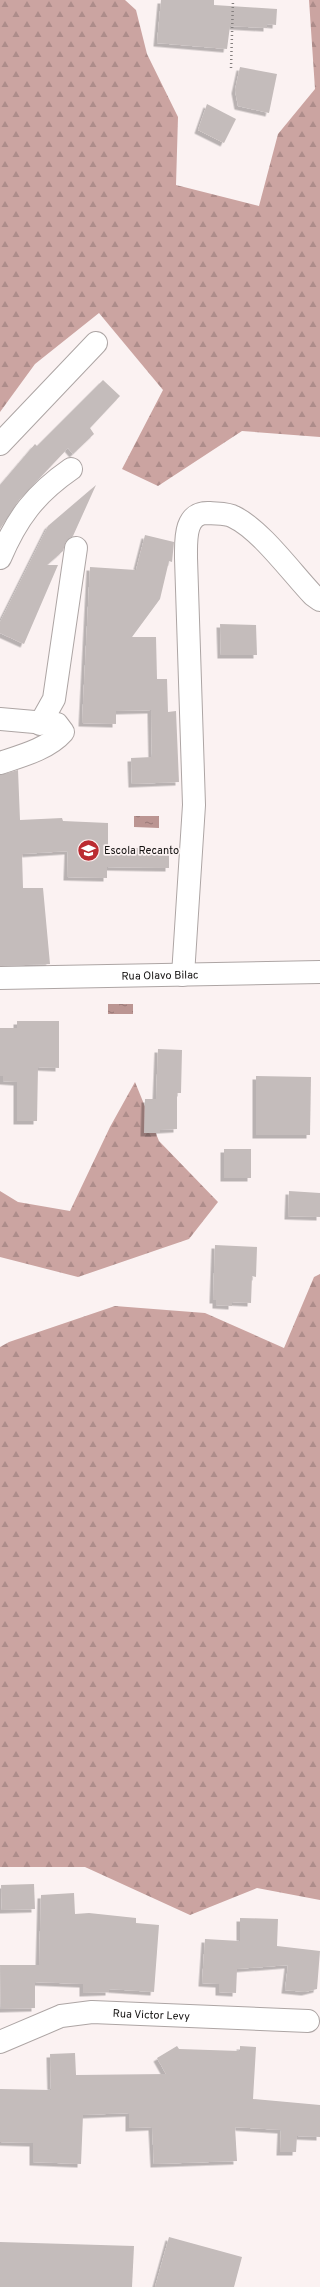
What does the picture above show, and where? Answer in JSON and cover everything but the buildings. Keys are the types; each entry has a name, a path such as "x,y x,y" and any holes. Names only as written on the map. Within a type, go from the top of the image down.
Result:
{"main road":[{"path":"0,444 96,343"},
{"path":"0,558 7,542 30,504 46,486 71,469"},
{"path":"183,975 194,805 186,558 186,530 191,520 204,513 233,516 252,529 313,595 320,600"},
{"path":"40,724 54,699 76,548"},
{"path":"0,719 40,724 57,724 63,732 46,745 23,756 0,763"},
{"name":"Rua Olavo Bilac","path":"0,978 320,972"},
{"name":"Rua Victor Levy","path":"0,2042 61,2016 92,2012 308,2021"}],"path":[{"path":"231,68 233,0"}],"green space":[{"path":"0,0 125,0 136,10 147,54 178,117 176,185 259,206 278,134 315,89 309,0 320,0 320,437 242,431 158,486 122,469 163,390 99,313 35,364 0,412"},
{"path":"135,1082 159,1141 218,1202 189,1239 78,1277 0,1257 0,1191 18,1202 70,1211 110,1127"},
{"path":"320,1274 320,1900 257,1888 190,1915 85,1867 0,1867 0,1347 9,1342 115,1306 205,1313 284,1348 314,1277"}],"water":[{"path":"134,816 159,816 159,828 134,827"},
{"path":"108,1004 133,1004 133,1014 108,1014"}],"place":[{"name":"Escola Recanto","path":"88,850"}]}
